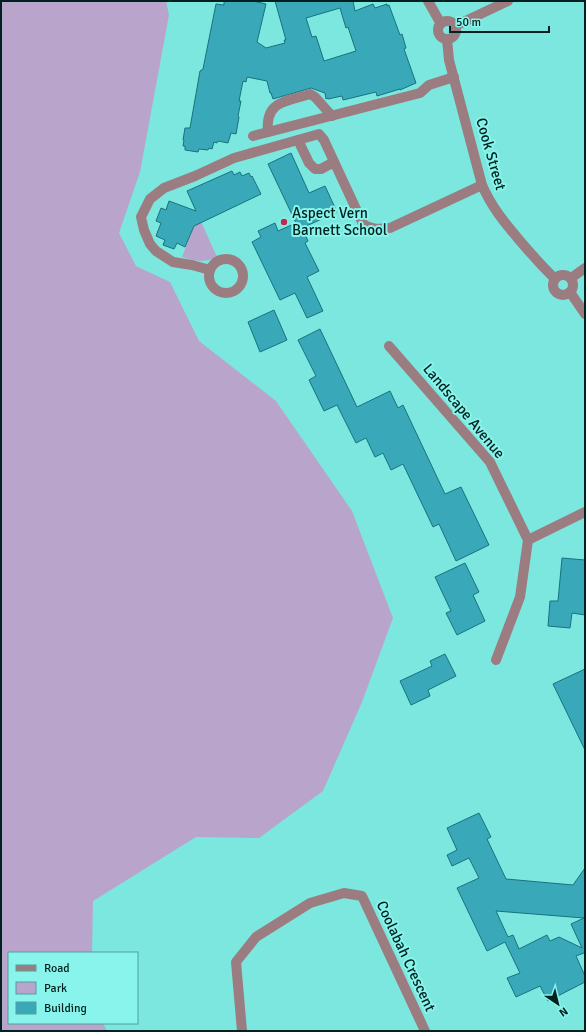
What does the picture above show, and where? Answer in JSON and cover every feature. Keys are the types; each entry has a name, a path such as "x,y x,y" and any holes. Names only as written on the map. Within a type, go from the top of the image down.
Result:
{"street":[{"path":"428,1 441,24 439,28 442,36 447,38 454,35 455,26"},
{"path":"455,26 508,1"},
{"path":"441,24 449,21 455,26"},
{"name":"Cook Street","path":"447,38 449,60 482,185 489,202 497,214 555,279"},
{"path":"253,136 420,94 429,85 454,77"},
{"path":"268,132 268,116 272,110 280,103 310,94 316,97 332,116"},
{"path":"210,270 173,262 156,251 150,244 144,230 141,217 150,199 164,188 234,158 320,134 363,224 367,227 377,229 390,228 482,185"},
{"path":"298,140 309,163 315,169 321,169 334,162"},
{"path":"570,278 585,268"},
{"path":"562,275 570,278 573,287 570,292 561,295 555,291 553,285 557,277 562,275"},
{"path":"570,292 585,314"},
{"name":"Landscape Avenue","path":"389,346 490,462 528,540"},
{"path":"496,660 520,597 528,540 585,512"},
{"name":"Coolabah Crescent","path":"242,1031 236,962 256,937 310,903 344,893 362,896 425,1031"}],"green space":[{"path":"1,1 166,1 169,15 140,172 119,233 136,266 170,282 199,341 276,401 352,511 393,618 362,702 323,791 259,838 196,837 93,901 92,952 8,952 8,1024 104,1024 107,1031 1,1031"},
{"path":"198,215 217,257 204,261 182,257"}],"building":[{"path":"224,1 253,1 266,4 257,42 266,48 285,43 284,40 286,40 275,1 353,1 355,11 373,4 375,8 387,4 387,6 389,5 400,35 402,34 406,48 404,49 416,83 400,90 377,96 376,92 343,100 342,96 326,99 325,93 311,88 273,99 267,81 247,77 246,82 243,81 239,101 241,101 236,134 231,133 228,143 218,141 217,143 214,142 212,149 199,149 198,152 185,150 183,140 185,128 190,128 200,71 203,69 216,4 224,5","holes":["340,8 346,28 348,27 356,51 324,61 316,36 312,37 306,18"]},
{"path":"291,153 309,193 325,186 337,212 302,228 308,241 305,243 319,271 307,277 323,311 307,318 295,293 280,300 252,242 261,237 258,231 275,223 278,231 296,223 268,164"},
{"path":"232,171 234,175 240,172 242,176 249,173 261,194 194,226 185,247 177,243 174,249 163,245 165,240 156,236 161,223 156,221 161,208 166,210 169,201 196,211 187,191"},
{"path":"274,310 287,340 260,352 248,322"},
{"path":"320,329 357,407 390,391 398,408 403,405 445,494 461,487 489,545 456,561 439,524 433,527 403,464 391,470 383,453 375,457 366,438 356,443 337,405 324,411 309,380 316,376 298,340"},
{"path":"562,558 585,560 585,615 572,613 570,628 548,626 550,601 558,601"},
{"path":"465,563 479,592 473,595 485,621 457,635 446,613 451,611 435,577"},
{"path":"445,654 456,676 428,690 430,696 411,705 400,681 432,666 430,661"},
{"path":"585,669 585,750 553,684"},
{"path":"479,813 491,837 487,839 506,879 573,885 585,868 585,954 576,956 585,976 585,982 548,1001 540,986 516,997 507,978 520,973 505,942 487,951 457,888 479,878 469,858 452,866 447,855 457,850 447,828","holes":["496,911 584,918 571,924 582,948 559,937 550,941 547,935 519,949 513,935 508,937"]}],"place":[{"name":"Aspect Vern Barnett School","path":"284,222"}]}
